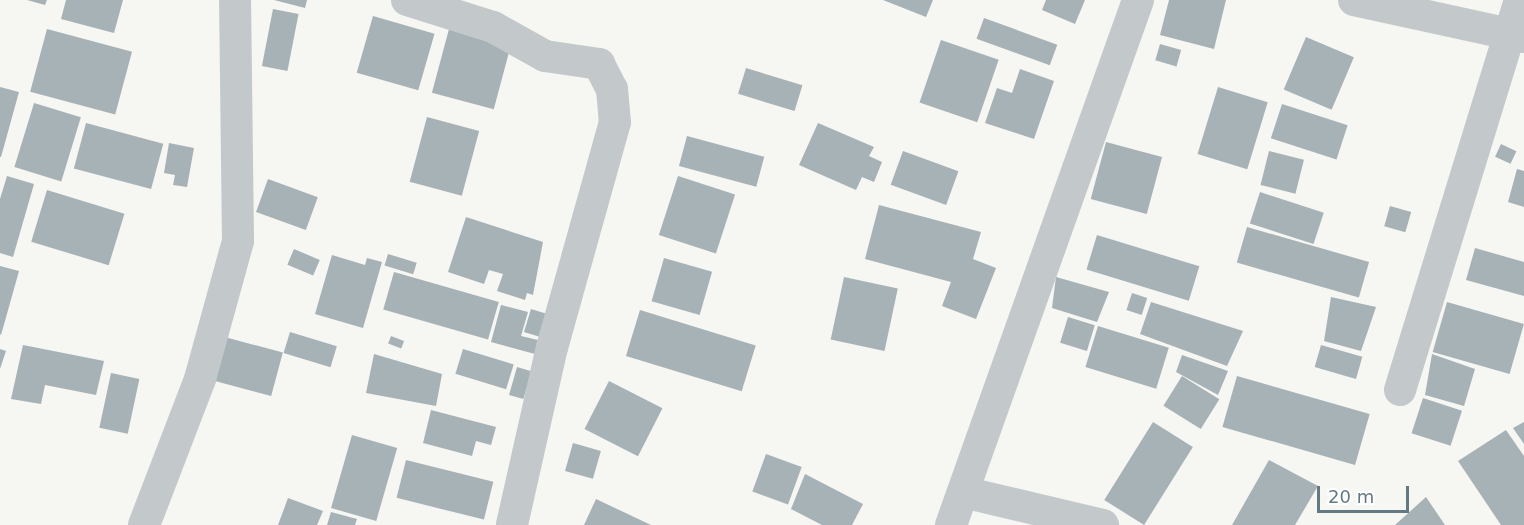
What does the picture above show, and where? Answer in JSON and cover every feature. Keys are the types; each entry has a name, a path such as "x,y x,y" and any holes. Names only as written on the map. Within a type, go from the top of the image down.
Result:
{"street":[{"path":"144,525 201,379 238,241 235,0"},
{"path":"406,0 493,27 545,56 599,64 612,89 615,122 552,346 512,525"},
{"path":"951,525 1138,0"},
{"path":"1354,0 1518,36"},
{"path":"1400,390 1518,36 1520,0"},
{"path":"963,492 1103,525"}],"building":[{"path":"27,0 47,0 45,5"},
{"path":"66,0 123,0 114,33 61,19"},
{"path":"274,0 307,0 305,8"},
{"path":"883,0 933,0 926,17"},
{"path":"1046,0 1085,0 1075,24 1042,10"},
{"path":"1169,0 1226,0 1214,49 1160,35"},
{"path":"273,9 299,14 287,71 262,66"},
{"path":"373,16 435,34 418,90 357,73"},
{"path":"984,18 1057,45 1050,65 976,39"},
{"path":"47,29 132,52 115,115 30,92"},
{"path":"449,29 511,46 494,109 432,93"},
{"path":"1306,37 1354,57 1332,110 1284,89"},
{"path":"941,40 999,60 977,122 920,102"},
{"path":"1160,44 1181,50 1176,66 1155,60"},
{"path":"746,68 802,85 795,111 738,94"},
{"path":"1020,69 1054,81 1034,139 985,123 997,88 1012,93"},
{"path":"0,87 19,92 1,157 0,157"},
{"path":"1218,87 1268,102 1247,169 1198,154"},
{"path":"34,103 81,117 61,181 14,167"},
{"path":"1282,104 1348,125 1336,160 1271,138"},
{"path":"427,117 479,131 462,196 410,182"},
{"path":"86,123 163,144 151,189 74,168"},
{"path":"818,123 874,147 869,156 882,162 874,182 862,177 856,190 799,165"},
{"path":"687,136 764,157 756,187 679,166"},
{"path":"1106,142 1162,157 1147,214 1091,199"},
{"path":"169,143 194,148 187,187 173,185 175,175 164,173"},
{"path":"1501,144 1516,151 1510,164 1495,157"},
{"path":"903,151 958,171 946,205 891,185"},
{"path":"1269,151 1304,160 1295,194 1261,185"},
{"path":"1517,169 1524,171 1524,207 1508,202"},
{"path":"7,176 34,184 13,257 0,253 0,199"},
{"path":"678,176 735,195 716,254 659,235"},
{"path":"268,179 318,197 306,230 256,212"},
{"path":"47,190 124,214 109,265 31,242"},
{"path":"1260,192 1324,213 1314,244 1250,223"},
{"path":"879,205 981,232 973,259 996,268 976,319 942,306 951,282 865,259"},
{"path":"1390,206 1411,212 1405,232 1384,226"},
{"path":"466,217 543,242 533,295 527,293 525,300 497,291 503,274 489,270 484,284 448,272"},
{"path":"1247,227 1369,262 1359,298 1237,263"},
{"path":"1097,235 1199,266 1189,301 1086,269"},
{"path":"1475,248 1524,262 1524,296 1466,280"},
{"path":"294,249 320,260 313,276 287,265"},
{"path":"388,254 417,263 413,274 384,265"},
{"path":"332,255 365,265 367,258 382,262 363,328 315,314"},
{"path":"664,258 712,272 700,315 652,301"},
{"path":"0,266 19,271 1,335 0,334"},
{"path":"394,272 499,302 488,340 383,309"},
{"path":"844,277 898,288 884,351 831,340"},
{"path":"1056,277 1109,292 1097,322 1052,308"},
{"path":"1132,293 1147,298 1142,315 1126,310"},
{"path":"1331,297 1376,307 1361,351 1324,341"},
{"path":"1151,302 1243,331 1227,366 1140,334"},
{"path":"1447,302 1524,324 1510,374 1433,352"},
{"path":"501,305 528,312 521,336 538,340 535,354 491,342"},
{"path":"531,309 554,316 547,339 524,332"},
{"path":"640,310 756,345 742,391 626,356"},
{"path":"1068,317 1095,325 1087,351 1060,343"},
{"path":"1098,326 1169,348 1156,389 1085,367"},
{"path":"290,332 337,346 330,367 284,353"},
{"path":"221,336 283,353 271,396 209,379"},
{"path":"391,336 404,341 401,348 388,343"},
{"path":"23,345 104,361 96,395 45,385 41,404 11,399"},
{"path":"1321,345 1362,357 1356,379 1315,367"},
{"path":"0,349 6,351 0,369"},
{"path":"463,349 514,364 506,389 455,374"},
{"path":"374,354 442,374 436,406 366,393"},
{"path":"1432,354 1475,369 1464,406 1425,395"},
{"path":"1182,355 1228,371 1218,395 1176,372"},
{"path":"517,367 531,371 523,399 509,395"},
{"path":"111,373 139,379 128,434 99,428"},
{"path":"1182,376 1219,399 1201,429 1163,406"},
{"path":"1237,376 1370,414 1355,465 1222,427"},
{"path":"609,381 662,408 638,456 584,429"},
{"path":"1423,398 1462,411 1451,446 1412,433"},
{"path":"431,410 496,427 491,445 476,441 472,456 423,443"},
{"path":"1153,422 1193,447 1144,525 1104,500"},
{"path":"1524,422 1524,444 1513,428"},
{"path":"1506,430 1524,456 1524,525 1501,525 1458,461"},
{"path":"352,435 397,448 376,521 331,508"},
{"path":"573,443 601,451 593,479 565,471"},
{"path":"766,454 802,467 788,505 752,492"},
{"path":"406,460 493,482 484,520 397,498"},
{"path":"1269,460 1318,486 1295,525 1232,525"},
{"path":"805,474 863,504 852,525 822,525 791,509"},
{"path":"1426,497 1445,525 1395,525"},
{"path":"288,498 323,511 317,525 278,525"},
{"path":"596,499 651,525 584,525"},
{"path":"331,512 357,519 355,525 327,525"}]}
